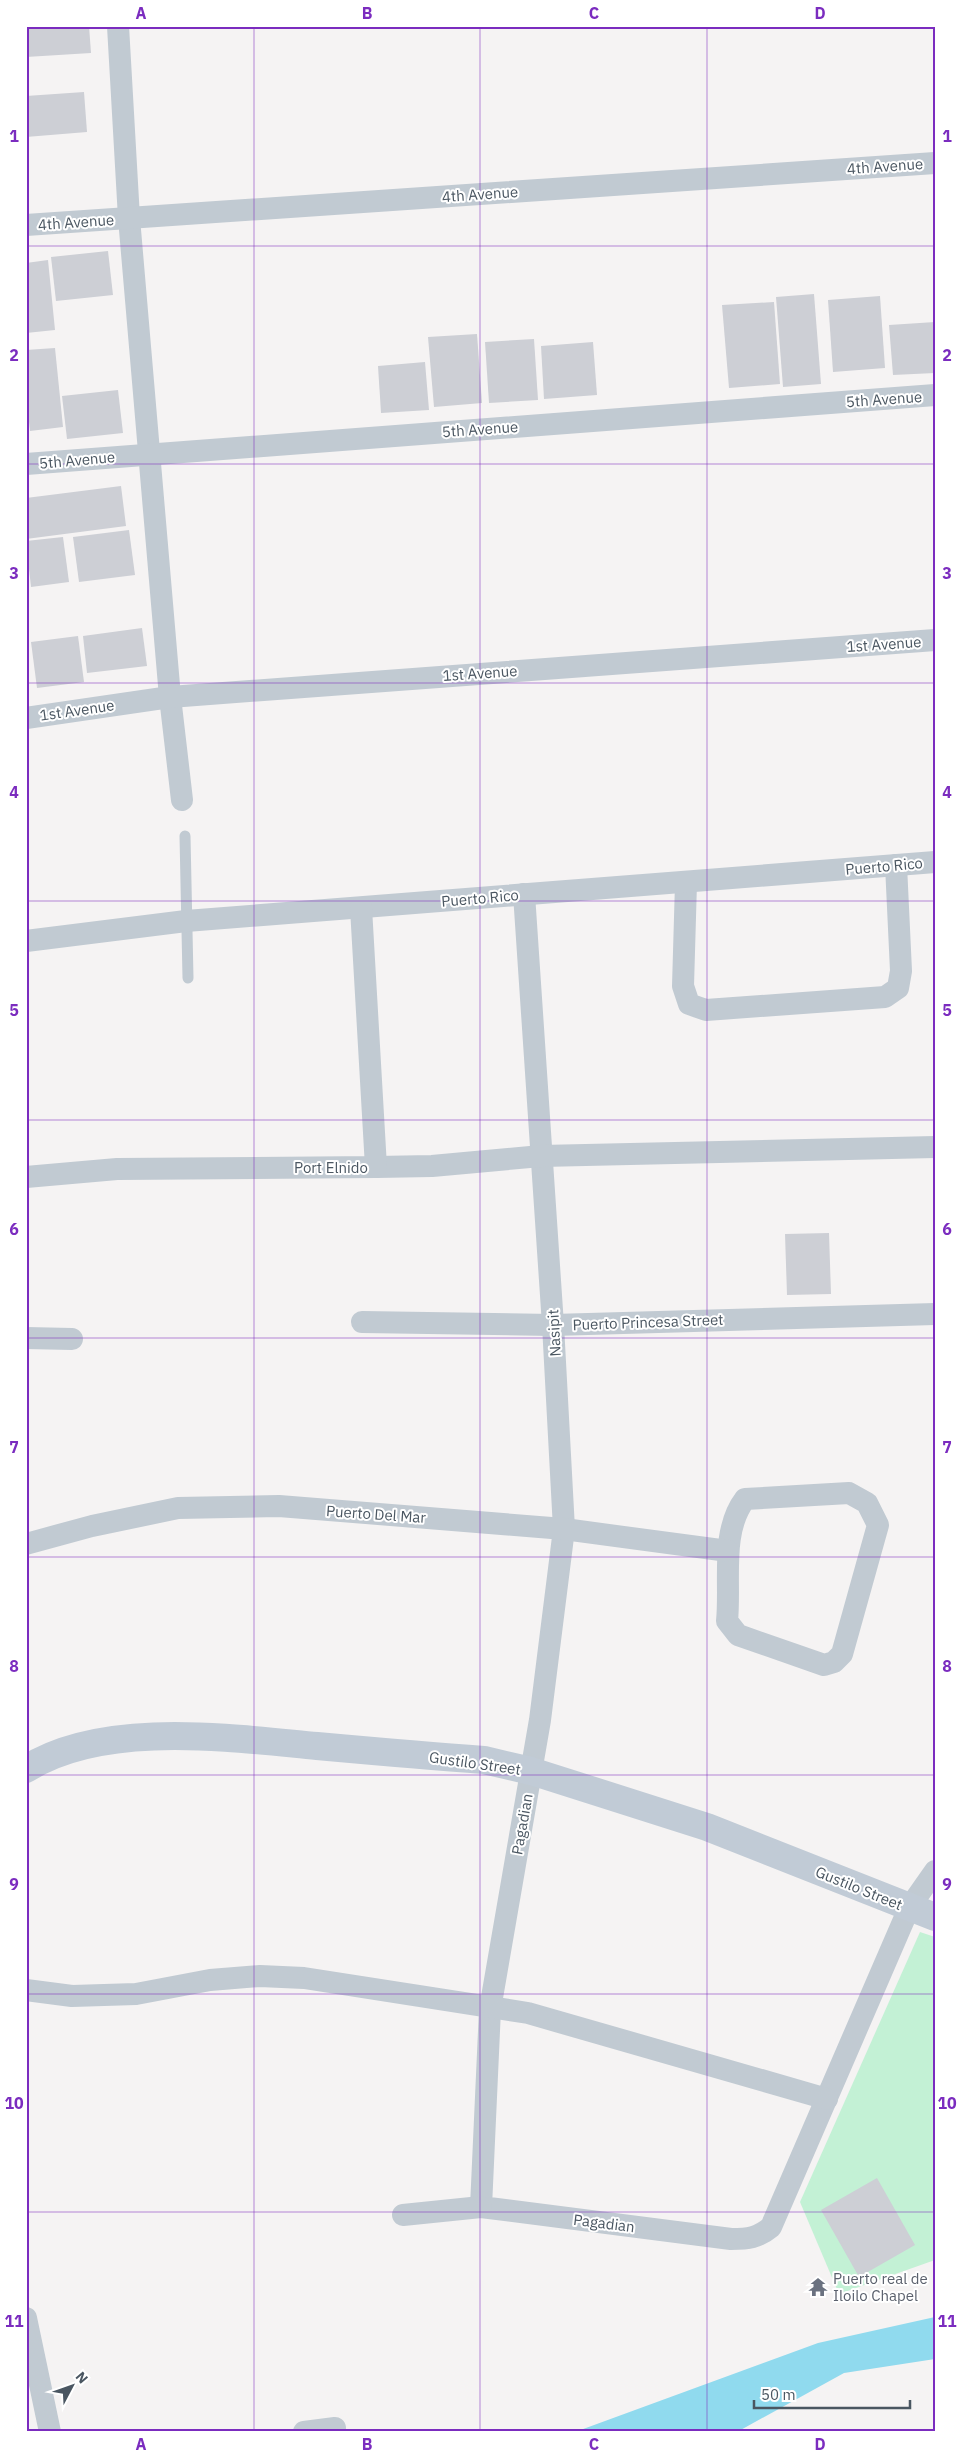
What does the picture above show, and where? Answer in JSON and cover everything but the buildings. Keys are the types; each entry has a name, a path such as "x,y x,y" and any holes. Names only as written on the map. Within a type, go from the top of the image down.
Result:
{"street":[{"path":"118,26 129,218 170,697 182,800"},
{"name":"4th Avenue","path":"26,226 935,163"},
{"name":"5th Avenue","path":"26,464 935,395"},
{"name":"1st Avenue","path":"26,718 170,697 935,640"},
{"name":"Puerto Rico","path":"26,941 186,922 935,862"},
{"path":"686,883 683,986 689,1004 706,1010 885,997 898,988 902,971 896,865"},
{"name":"Nasipit","path":"524,894 554,1325 564,1529 540,1720 531,1771"},
{"name":"Port Elnido","path":"26,1177 117,1169 376,1167 361,908"},
{"path":"376,1167 432,1166 541,1156 935,1147"},
{"name":"Puerto Princesa Street","path":"362,1322 554,1325 935,1314"},
{"path":"26,1338 72,1339"},
{"path":"849,1493 867,1503 878,1525 842,1654 834,1662 824,1665 738,1635 727,1622 728,1551 738,1509 745,1499 849,1493"},
{"name":"Puerto Del Mar","path":"26,1544 92,1526 178,1508 279,1506 564,1529 728,1551"},
{"name":"Gustilo Street","path":"26,1769 41,1759 87,1743 180,1736 484,1760 531,1771 707,1827 935,1917"},
{"name":"Pagadian","path":"531,1771 490,2009 481,2207 730,2239 750,2239 762,2235 771,2227 909,1908 935,1871"},
{"path":"26,1990 72,1996 136,1994 210,1980 260,1976 304,1978 490,2009 528,2013 827,2099"},
{"path":"403,2215 481,2207"},
{"path":"26,2318 50,2432"},
{"path":"304,2432 335,2428"}],"lane":[{"path":"185,836 188,978"}],"green space":[{"path":"920,1932 935,1937 935,2260 839,2294 800,2202"}],"water":[{"path":"935,2317 935,2359 844,2373 737,2432 575,2432 818,2343"}],"place":[{"name":"Puerto real de Iloilo Chapel","path":"818,2287"}]}
